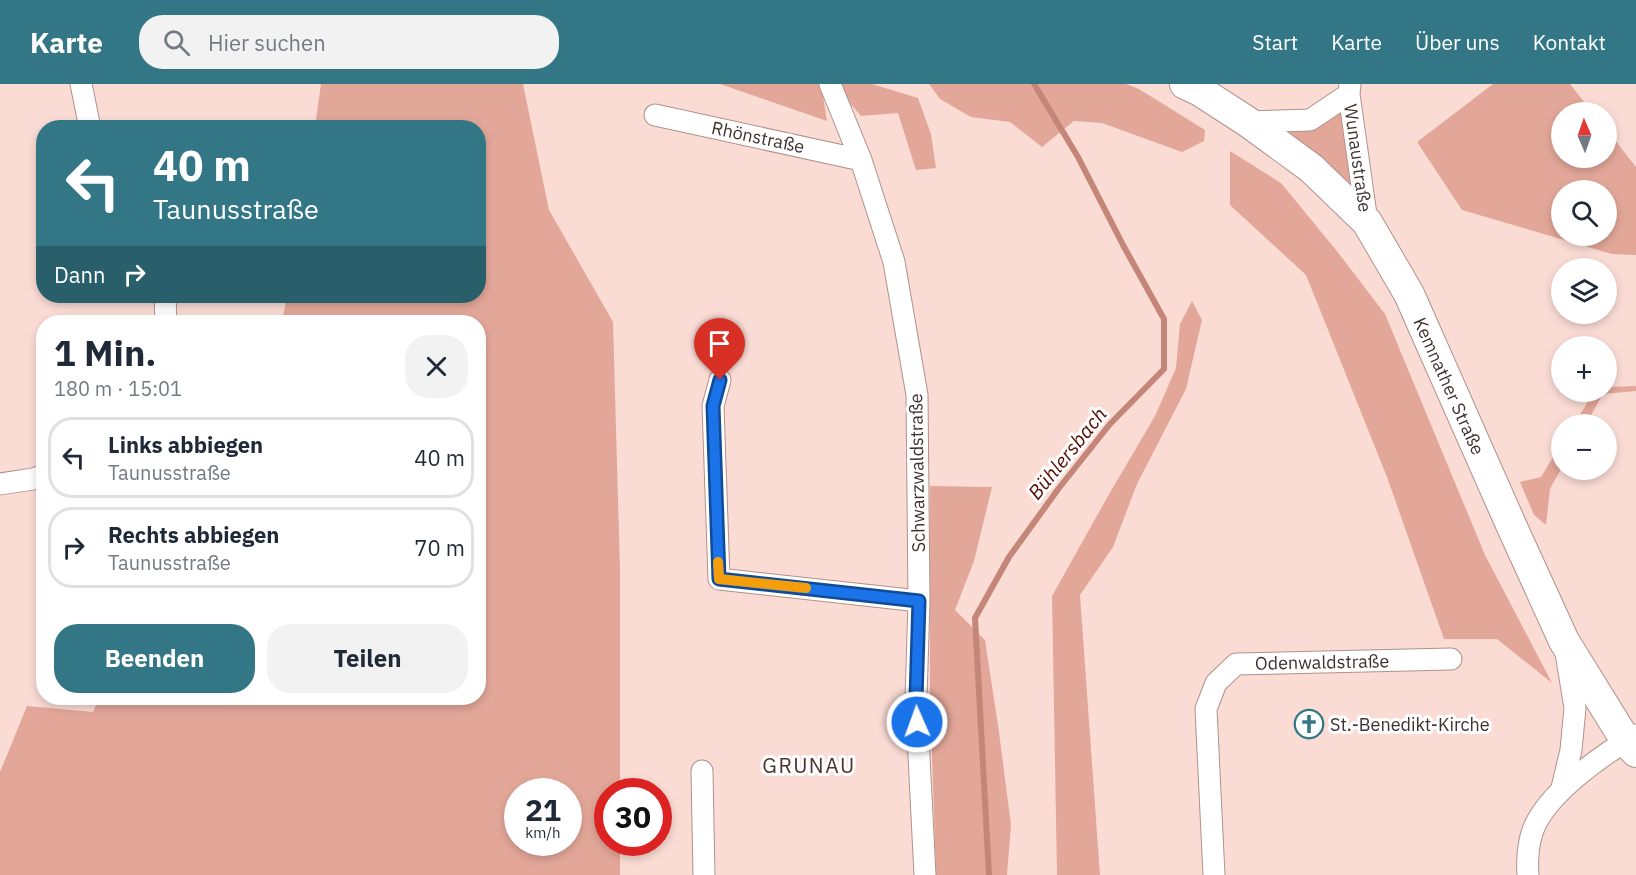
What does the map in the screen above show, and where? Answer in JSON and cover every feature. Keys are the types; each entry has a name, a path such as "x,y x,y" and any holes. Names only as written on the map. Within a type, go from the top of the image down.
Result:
{"main road":[{"name":"Kemnather Straße","path":"1185,84 1248,122 1311,168 1367,222 1409,294 1564,641 1633,742"}],"street":[{"path":"81,84 88,120"},
{"name":"Schwarzwaldstraße","path":"830,84 861,160 894,262 917,394 919,601 916,698 925,875"},
{"name":"Wunaustraße","path":"1248,122 1310,120 1349,89"},
{"name":"Wunaustraße","path":"1349,89 1367,222"},
{"name":"Rhönstraße","path":"655,115 861,160"},
{"path":"720,380 713,406 719,579 919,601"},
{"path":"0,484 36,478"},
{"path":"1562,788 1571,750 1575,708 1564,641"},
{"name":"Odenwaldstraße","path":"1214,875 1206,709 1216,683 1236,664 1451,659"},
{"path":"1528,875 1527,861 1532,832 1544,811 1562,788 1633,742"},
{"path":"702,771 705,875"}],"shaded area":[{"path":"321,84 523,84 549,210 613,322 620,569 620,778 594,778 594,856 620,856 620,875 0,875 0,772 27,706 93,712 96,705 486,705 486,315 283,315 286,303 486,303 486,120 316,120"},
{"path":"720,84 819,84 827,121"},
{"path":"840,84 872,84 918,98 931,134 936,168 916,170 898,113 861,116 842,94"},
{"path":"929,84 1126,84 1139,89 1205,130 1204,141 1182,152 1102,123 1074,121 1042,147 1010,122 971,117 940,99"},
{"path":"1493,84 1570,84 1584,102 1551,102 1551,168 1617,168 1617,143 1636,167 1636,255 1612,254 1585,246 1617,246 1617,180 1551,180 1551,236 1462,210 1417,142"},
{"path":"1343,103 1353,187 1347,186 1280,123"},
{"path":"1230,151 1281,183 1385,314 1485,555 1552,683 1497,639 1444,639 1387,477 1306,275 1230,205"},
{"path":"1192,301 1202,320 1186,389 1137,484 1113,547 1080,595 1100,875 1057,875 1052,596 1155,416 1176,368 1180,324"},
{"path":"1636,386 1636,391 1617,393 1617,387"},
{"path":"1588,402 1598,402 1592,414 1580,414"},
{"path":"1551,460 1551,480 1555,480 1550,489 1546,525 1534,515 1520,482 1541,477"},
{"path":"930,486 992,487 974,561 955,610 985,640 1011,825 1007,875 936,875 930,696"}],"waterway":[{"name":"Bühlersbach","path":"989,875 975,618 1009,557 1059,488 1110,424 1164,369 1164,319 1078,157 1034,84"}],"slow traffic":[{"path":"718,562 719,579 806,588"}],"place":[{"name":"St.-Benedikt-Kirche","path":"1309,724"}],"district":[{"name":"GRUNAU","path":"809,765"}],"route":[{"path":"720,380 713,406 719,579 919,601 917,722"}]}
